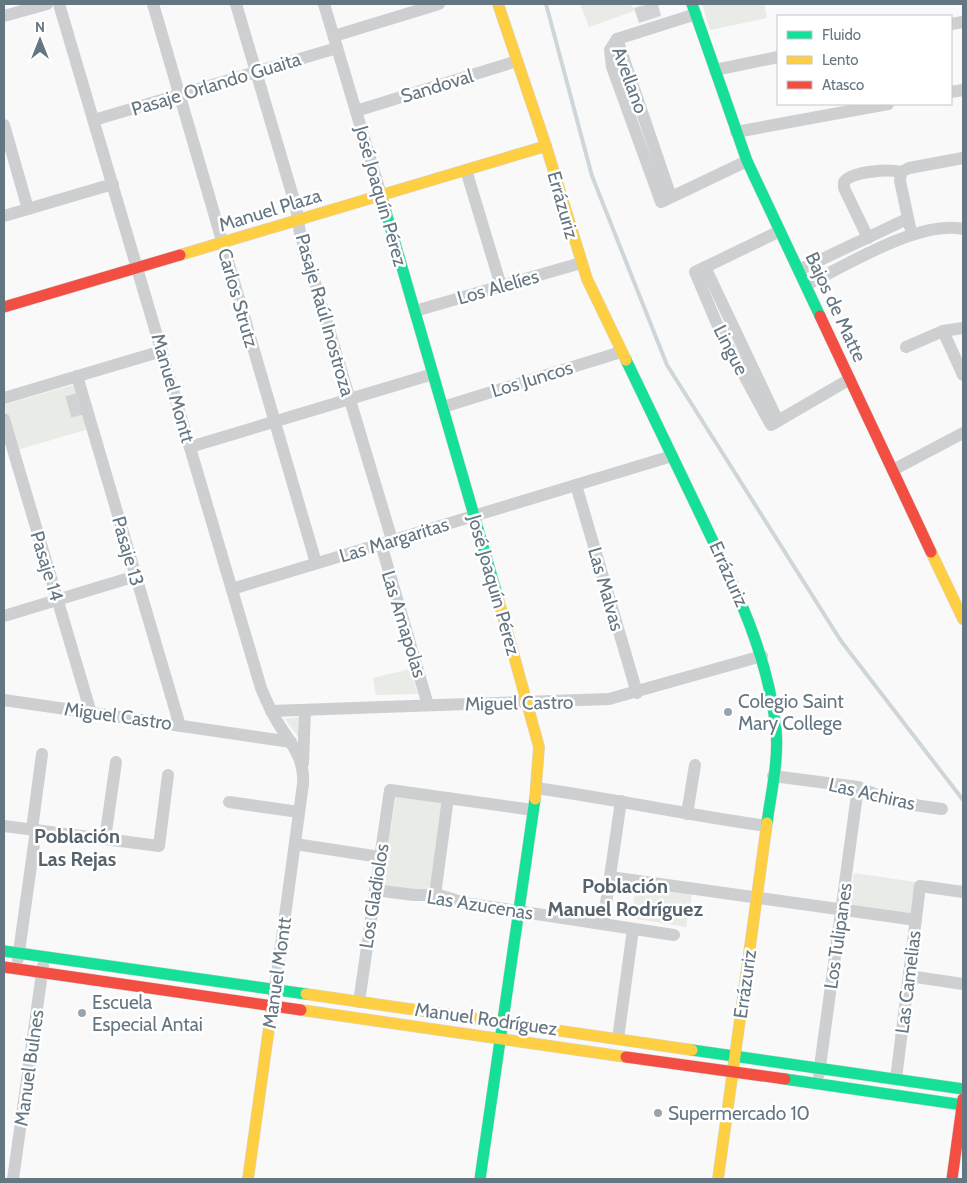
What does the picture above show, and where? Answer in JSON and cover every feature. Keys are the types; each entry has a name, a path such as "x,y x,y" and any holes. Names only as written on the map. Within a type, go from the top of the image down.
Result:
{"street":[{"path":"4,16 47,4"},
{"name":"Manuel Montt","path":"60,4 261,688 271,711 298,753 303,766"},
{"name":"Carlos Strutz","path":"153,4 316,563"},
{"name":"Pasaje Raúl Inostroza","path":"236,4 296,207 300,233 350,399 386,542"},
{"name":"José Joaquín Pérez","path":"324,4 443,407 528,702 539,747 533,810 480,1179"},
{"name":"Pasaje Orlando Guaita","path":"94,120 256,72 439,4"},
{"name":"Errázuriz","path":"498,4 546,146 581,263 621,352 719,552 755,633 762,656 776,728 777,747 718,1179"},
{"name":"Avellano","path":"694,9 617,39 610,50 612,67 666,199 747,161"},
{"name":"Bajos de Matte","path":"694,9 747,161 963,618"},
{"path":"715,70 777,57"},
{"name":"Sandoval","path":"356,111 517,61"},
{"path":"736,132 883,105"},
{"path":"4,125 28,209"},
{"name":"Manuel Plaza","path":"4,307 546,146"},
{"path":"868,238 844,188 844,182 848,177 888,170 901,172 909,168 963,158"},
{"path":"466,170 501,286"},
{"path":"901,172 900,181 907,219 913,234"},
{"path":"4,216 113,184"},
{"path":"799,270 907,219"},
{"path":"806,285 913,234 938,228 963,229"},
{"name":"Lingue","path":"780,230 700,270 720,331 774,423 850,379"},
{"name":"Los Alelíes","path":"415,311 581,263"},
{"path":"906,347 943,331 963,328"},
{"path":"943,331 963,375"},
{"path":"4,398 162,351"},
{"name":"Los Juncos","path":"443,407 621,352"},
{"path":"190,447 433,374"},
{"name":"Pasaje 13","path":"77,376 180,726"},
{"name":"Pasaje 14","path":"4,420 91,712"},
{"path":"893,470 963,433"},
{"name":"Las Margaritas","path":"232,589 672,456"},
{"name":"Las Malvas","path":"576,485 637,693"},
{"name":"Las Amapolas","path":"386,542 428,705"},
{"path":"4,616 136,576"},
{"name":"Miguel Castro","path":"271,711 595,701 637,693 762,656"},
{"name":"Miguel Castro","path":"4,700 291,742"},
{"name":"Manuel Montt","path":"248,1179 299,812 306,739 305,710"},
{"path":"17,969 42,754"},
{"path":"105,839 116,762"},
{"path":"688,814 694,765"},
{"path":"4,826 159,846 168,775"},
{"name":"Las Achiras","path":"773,776 858,787 894,802 942,809"},
{"name":"Los Tulipanes","path":"818,1084 858,787"},
{"path":"536,788 766,826"},
{"name":"Los Gladiolos","path":"358,1002 390,790 448,798"},
{"path":"434,895 448,798 533,810"},
{"path":"603,924 620,801"},
{"path":"228,802 299,812"},
{"path":"295,844 380,858"},
{"path":"610,877 916,920"},
{"name":"Las Camelias","path":"896,1079 920,886 963,892"},
{"name":"Las Azucenas","path":"375,890 414,895 434,895 465,903 674,935"},
{"path":"618,1039 633,928"},
{"name":"Manuel Rodríguez","path":"4,951 963,1089"},
{"name":"Manuel Bulnes","path":"13,1179 44,957"},
{"name":"Manuel Rodríguez","path":"4,967 733,1072 963,1103"},
{"path":"909,976 963,984"},
{"path":"952,1179 963,1103"}],"shaded area":[{"path":"580,4 631,4 634,11 589,27"},
{"path":"702,4 764,4 767,18 710,30"},
{"path":"76,384 89,429 17,450 4,405"},
{"path":"410,669 418,694 376,695 373,678"},
{"path":"298,717 299,738 285,719"},
{"path":"396,794 445,801 430,894 382,886"},
{"path":"854,873 915,882 910,915 849,905"},
{"path":"636,885 692,894 686,927 631,918"}],"building":[{"path":"648,4 658,4 661,16 639,23 634,8"},
{"path":"76,393 83,415 71,418 65,396"}],"waterway":[{"path":"546,4 592,176 667,365 841,641 963,800"}],"traffic: fast":[{"path":"692,4 747,161 820,316"},
{"path":"381,195 498,598"},
{"path":"626,360 726,568 748,620 766,673 777,741 776,764 767,823"},
{"path":"480,1179 535,799"},
{"path":"4,951 306,994"},
{"path":"692,1050 963,1089"},
{"path":"785,1079 963,1105"}],"traffic: slow":[{"path":"498,4 546,146 587,279 626,360"},
{"path":"180,255 546,146"},
{"path":"931,552 963,619"},
{"path":"498,598 539,747 535,799"},
{"path":"718,1179 767,823"},
{"path":"306,994 692,1050"},
{"path":"248,1179 272,1006"},
{"path":"301,1010 626,1057"}],"traffic: jam":[{"path":"4,307 180,255"},
{"path":"820,316 931,552"},
{"path":"4,967 301,1010"},
{"path":"626,1057 785,1079"},
{"path":"952,1179 963,1099"}],"place":[{"name":"Colegio Saint Mary College","path":"728,712"},
{"name":"Escuela Especial Antai","path":"82,1013"},
{"name":"Supermercado 10","path":"658,1113"}],"district":[{"name":"Población Las Rejas","path":"77,848"},
{"name":"Población Manuel Rodríguez","path":"625,898"}]}
